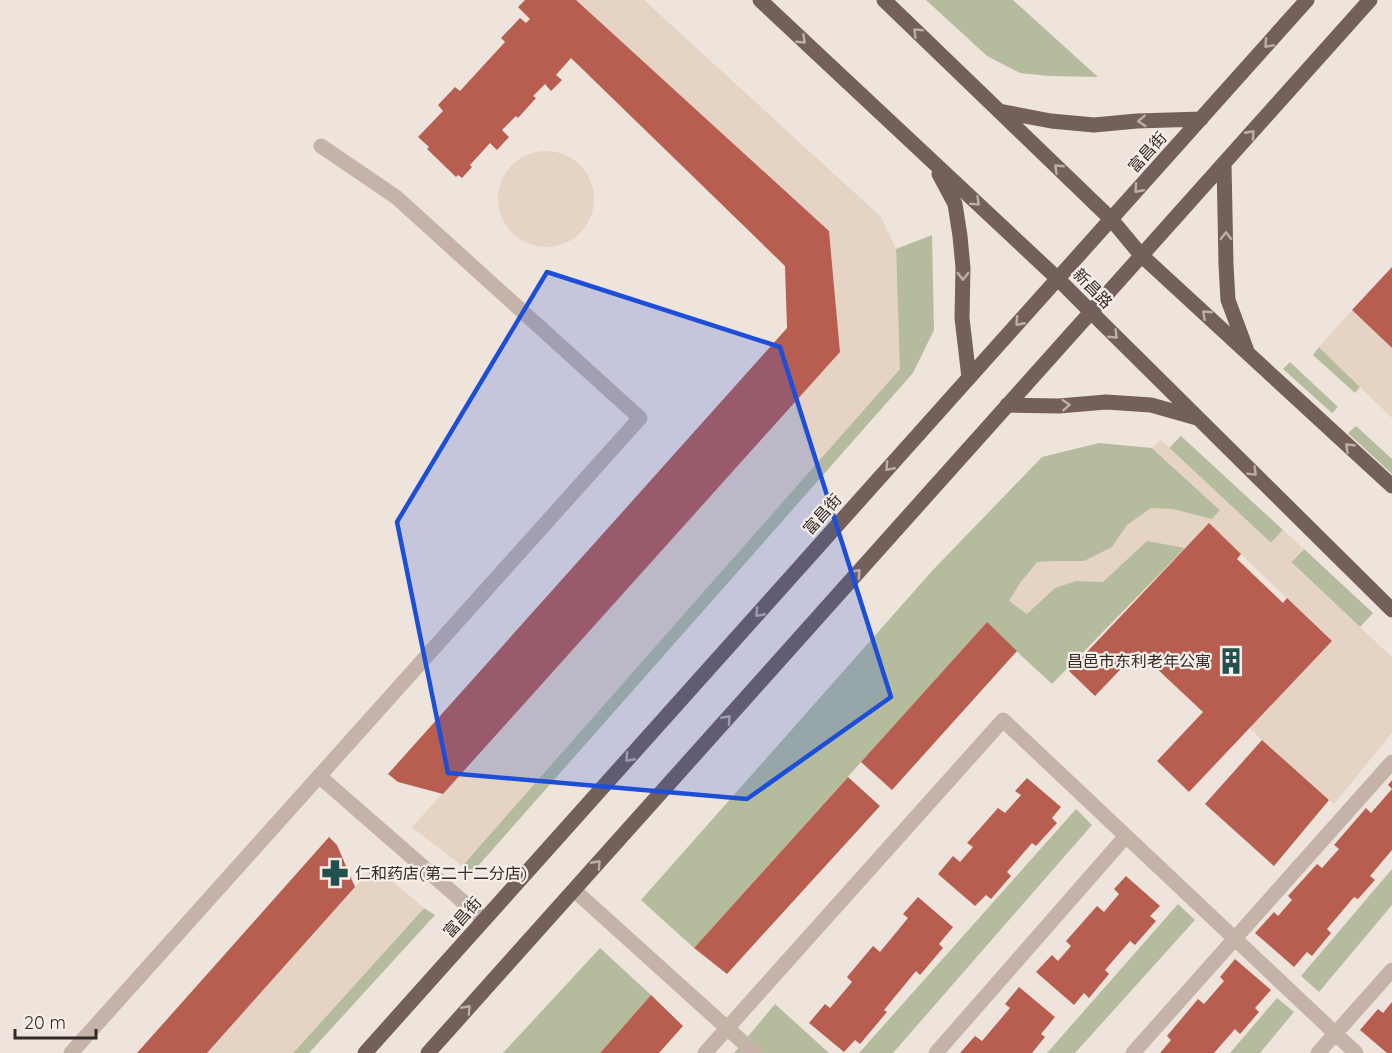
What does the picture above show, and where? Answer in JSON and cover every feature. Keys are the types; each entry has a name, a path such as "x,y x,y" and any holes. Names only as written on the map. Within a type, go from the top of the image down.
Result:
{"main road":[{"name":"新昌路","path":"760,0 1058,279 1392,610"},
{"path":"884,0 1111,219 1142,255 1392,486"},
{"name":"富昌街","path":"365,1053 1307,0"},
{"path":"428,1053 1370,0"},
{"path":"999,111 1051,121 1094,125 1201,119"},
{"path":"932,161 955,204 963,268 962,318 969,378"},
{"path":"1224,163 1228,300 1248,354"},
{"path":"1007,405 1059,406 1106,402 1151,405 1198,418"}],"street":[{"path":"70,1053 640,418 396,197 321,146"},
{"path":"705,1053 1003,720 1356,1053"},
{"path":"1133,1053 1392,762"},
{"path":"319,776 484,920"},
{"path":"936,1053 1126,836"},
{"path":"574,890 755,1053"},
{"path":"1318,1053 1392,970"}],"highlighted area":[{"path":"547,272 780,347 891,697 747,799 448,773 397,522"}],"green space":[{"path":"926,0 1013,0 1098,77 1020,73 987,56"},
{"path":"932,235 934,330 913,373 471,874 462,866 899,369 896,249"},
{"path":"1319,347 1360,387 1355,393 1313,355"},
{"path":"1290,362 1338,407 1332,413 1283,369"},
{"path":"1356,426 1392,459 1392,474 1348,433"},
{"path":"1181,436 1283,530 1271,543 1169,448"},
{"path":"1099,443 1152,448 1221,511 1052,684 986,623 694,948 641,900 932,571 1042,457"},
{"path":"1304,549 1373,613 1360,627 1291,562"},
{"path":"1076,809 1092,825 893,1053 859,1053"},
{"path":"1392,869 1392,905 1319,992 1301,976"},
{"path":"1178,904 1195,920 1075,1053 1047,1053"},
{"path":"424,908 435,915 309,1053 293,1053"},
{"path":"600,948 651,995 600,1053 503,1053"},
{"path":"1277,998 1294,1012 1260,1053 1230,1053"},
{"path":"775,1004 829,1053 734,1053"}],"shaded area":[{"path":"576,0 644,0 881,217 896,249 900,369 462,866 412,827 840,352 829,231"},
{"path":"546,151 564,155 580,165 590,181 594,199 590,217 580,233 564,243 546,247 528,243 512,233 502,217 498,199 502,181 512,165 528,155"},
{"path":"1352,310 1392,348 1392,418 1319,347"},
{"path":"1161,440 1271,543 1283,530 1304,549 1291,563 1392,657 1392,733 1334,804 1249,728 1332,641 1209,524 1185,548 1147,541 1103,582 1076,581 1055,588 1027,614 1009,601 1037,562 1084,561 1112,547 1127,525 1151,508 1173,509 1212,519 1220,510 1152,448"},
{"path":"374,866 424,908 293,1053 207,1053"}],"building":[{"path":"525,0 576,0 829,231 840,352 443,794 398,782 388,774 787,328 785,266 571,58 556,75 562,80 551,91 545,84 533,96 536,98 518,118 516,116 502,130 509,137 497,150 490,143 470,165 472,167 462,178 458,175 456,177 427,149 429,147 418,137 443,111 438,105 455,87 460,91 505,42 501,38 520,18 526,23 530,19 518,7"},
{"path":"1392,267 1392,348 1352,310"},
{"name":"昌邑市东利老年公寓","path":"1209,523 1241,554 1237,559 1283,603 1287,598 1332,641 1189,792 1157,761 1203,712 1138,651 1095,696 1069,671"},
{"path":"987,622 1017,651 892,790 861,762"},
{"path":"1262,740 1329,800 1274,866 1205,804"},
{"path":"848,777 880,806 727,974 694,948"},
{"path":"1027,778 1061,807 1052,818 1057,823 1036,846 1032,843 1007,872 1011,876 991,899 986,895 975,906 938,874 953,856 960,862 973,847 967,843 998,808 1005,813 1021,795 1015,791"},
{"path":"1392,789 1392,850 1370,876 1375,880 1358,899 1354,897 1327,929 1331,933 1312,956 1307,952 1294,967 1255,933 1274,912 1278,916 1292,900 1288,896 1317,864 1322,868 1339,849 1334,845 1366,808 1371,813"},
{"path":"329,837 337,845 355,887 207,1053 137,1053"},
{"path":"1126,876 1160,906 1150,916 1156,921 1135,945 1130,941 1105,970 1109,974 1089,998 1084,993 1074,1005 1036,972 1052,955 1058,961 1071,946 1066,941 1097,906 1104,912 1119,894 1114,889"},
{"path":"918,897 953,927 939,944 943,948 920,975 916,971 884,1010 887,1012 860,1044 855,1040 844,1052 809,1023 825,1004 830,1008 852,982 847,977 873,946 880,952 908,918 903,914"},
{"path":"1235,959 1271,990 1255,1008 1259,1012 1240,1034 1235,1029 1214,1053 1160,1053 1171,1040 1167,1036 1198,999 1204,1004 1224,981 1220,977"},
{"path":"1019,987 1055,1017 1041,1034 1045,1037 1032,1053 960,1053 975,1036 982,1041 1010,1008 1005,1004"},
{"path":"651,995 683,1026 659,1053 600,1053"},
{"path":"1392,1002 1392,1053 1387,1053 1360,1030 1378,1009 1383,1013"}],"place":[{"name":"昌邑市东利老年公寓","path":"1231,661"},
{"name":"仁和药店(第二十二分店)","path":"335,873"}]}
